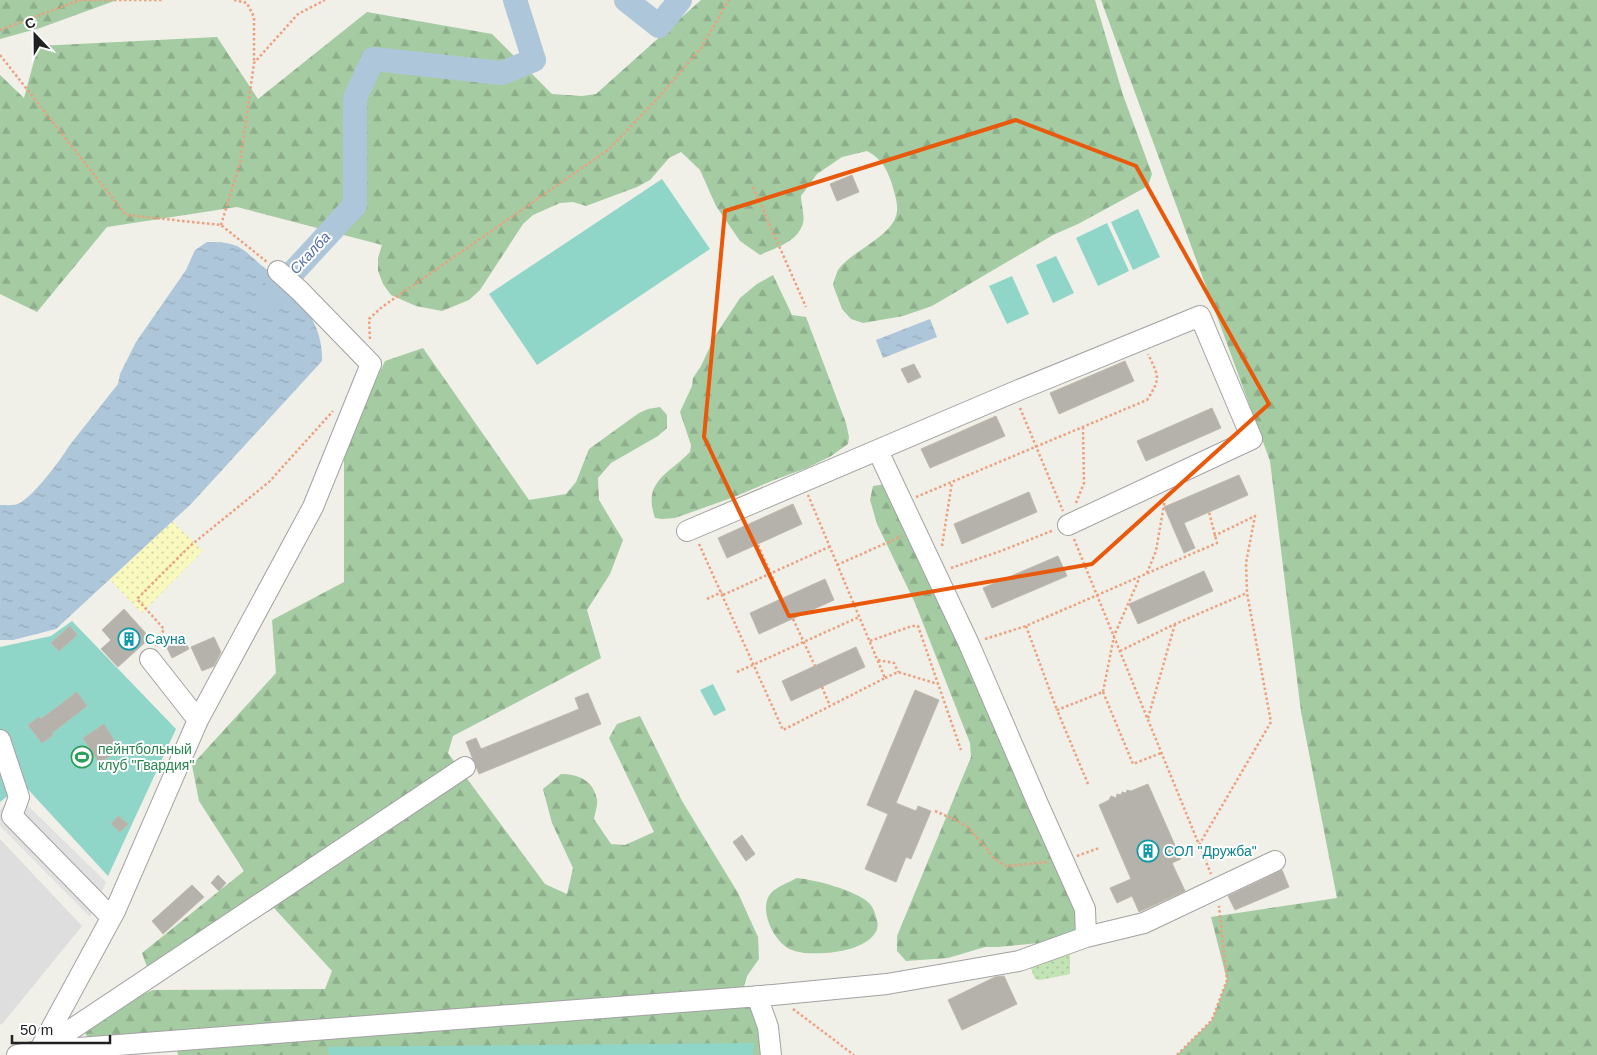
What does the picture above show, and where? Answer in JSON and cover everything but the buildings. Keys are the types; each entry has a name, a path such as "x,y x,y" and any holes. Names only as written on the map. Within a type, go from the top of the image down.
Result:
{"lane":[{"path":"41,1053 111,918 198,720 313,507 371,364 278,270"},
{"path":"690,530 1014,392 1200,316 1252,439 1068,525"},
{"path":"878,450 937,572 1085,909 1086,937"},
{"path":"150,659 198,720"},
{"path":"0,740 19,797 12,816 111,918"},
{"path":"41,1053 465,767"},
{"path":"17,1055 765,996 887,984 1019,961 1086,937 1144,923 1276,862"},
{"path":"765,996 771,1055"}],"path":[{"path":"0,30 80,0 162,0"},
{"path":"221,225 240,162 254,62 254,18 247,3 234,0"},
{"path":"254,62 298,14 325,0"},
{"path":"371,364 369,319 382,307 608,150 658,98 702,48 729,0"},
{"path":"0,56 126,215 221,225 278,270"},
{"path":"754,188 806,307"},
{"path":"903,503 1147,400 1156,386 1157,374 1142,340"},
{"path":"1014,392 1217,889 1227,980 1212,1020 1177,1055"},
{"path":"150,659 164,629 137,599 190,546 269,482 335,408"},
{"path":"952,482 937,572 1001,552 1068,525 1084,482 1083,427"},
{"path":"1147,574 1156,551 1164,500 1175,475"},
{"path":"802,482 885,678"},
{"path":"969,644 1026,626 1217,543 1209,512"},
{"path":"1199,845 1271,722 1247,593 1246,563 1255,516 1214,536"},
{"path":"837,565 916,529"},
{"path":"690,530 722,594 783,730 898,672 939,684"},
{"path":"758,545 782,599"},
{"path":"708,599 830,546"},
{"path":"1140,578 1114,636 1103,692 1133,764 1161,753"},
{"path":"1120,651 1175,624 1247,593"},
{"path":"737,672 860,617"},
{"path":"793,618 815,666"},
{"path":"1148,720 1175,624"},
{"path":"870,641 912,626 918,626 961,750"},
{"path":"1026,626 1057,710 1088,784"},
{"path":"878,660 894,663 898,672"},
{"path":"822,687 830,706"},
{"path":"1057,710 1103,692"},
{"path":"935,811 969,828 994,858 1006,866 1063,861 1099,848"},
{"path":"765,996 854,1055"}],"highlighted area":[{"path":"1016,120 1136,166 1269,404 1092,564 789,616 704,437 725,211"}],"shaded area":[{"path":"662,179 710,249 537,365 489,294"},
{"path":"1138,209 1160,257 1133,270 1111,222"},
{"path":"1107,223 1129,271 1098,286 1076,238"},
{"path":"1056,256 1074,293 1053,303 1036,265"},
{"path":"1012,276 1029,314 1007,324 989,286"},
{"name":"пейнтбольный клуб \"Гвардия\"","path":"72,621 176,729 108,876 23,784 0,802 0,647 51,636"},
{"path":"713,684 726,710 714,716 700,690"},
{"path":"16,794 106,882 90,917 0,826 0,810"},
{"path":"0,839 82,926 0,1025"},
{"path":"1070,951 1070,974 1040,980 1035,979 1030,966"},
{"path":"754,1043 753,1055 329,1055 327,1047"}],"green space":[{"path":"0,0 117,0 40,28 0,39"},
{"path":"701,0 1095,0 1123,95 1152,174 1148,186 1078,224 1053,235 932,306 903,316 863,323 851,319 842,309 833,285 834,281 838,270 844,263 889,228 897,211 896,197 886,169 877,158 867,151 842,157 817,174 801,196 803,223 800,230 785,244 760,255 740,241 716,206 700,170 681,152 669,158 650,180 637,187 586,206 573,202 560,203 533,215 523,224 480,290 469,300 442,311 416,306 391,295 383,284 378,271 378,258 382,245 237,207 107,227 37,312 0,294 0,75 24,98 38,46 217,37 258,99 367,12 492,34 552,94 582,96 596,94"},
{"path":"1101,0 1597,0 1597,1055 1177,1055 1212,1020 1227,980 1211,917 1337,898 1301,712 1270,461"},
{"path":"773,275 792,315 806,317 846,423 849,437 848,444 831,456 807,468 734,497 675,518 655,518 652,495 655,487 666,473 690,452 691,445 680,412 692,386 693,378 701,366 715,336 740,298 757,284"},
{"path":"423,348 529,500 566,494 576,482 589,449 639,413 660,407 667,415 667,428 658,436 611,463 598,478 599,500 623,540 610,574 587,610 601,658 453,736 448,753 545,884 567,894 573,868 552,823 543,789 561,774 573,775 584,779 592,787 597,799 594,819 611,844 625,845 654,832 609,738 617,724 640,716 682,801 738,893 758,937 759,959 747,976 744,987 746,998 774,1055 178,1055 177,1050 95,1053 79,1020 153,990 325,989 332,971 274,908 151,978 142,953 244,871 199,801 192,765 276,673 272,620 344,582 344,448 385,361"},
{"path":"886,484 1078,905 1076,930 1039,943 985,947 948,958 906,961 897,951 897,936 971,757 970,743 915,603 877,524 870,500 873,486"},
{"path":"797,878 835,886 863,898 871,905 875,913 878,925 877,930 867,941 847,950 805,953 792,950 774,934 766,908 767,900 773,891"}],"sand":[{"path":"172,521 203,551 142,613 110,580"}],"water":[{"path":"207,242 226,243 240,248 284,284 312,318 318,332 322,361 191,504 56,629 13,640 0,640 0,505 20,503 40,485 118,384 120,374 136,342 186,270 195,250"},
{"path":"930,319 937,337 883,358 876,340"}],"waterway":[{"name":"Скалба","path":"272,295 355,205 355,98 373,59 502,73 534,60 515,0"},
{"name":"Скалба","path":"626,0 659,26 680,0"}],"place":[{"name":"Сауна","path":"129,639"},
{"name":"пейнтбольный клуб \"Гвардия\"","path":"82,757"},
{"name":"СОЛ \"Дружба\"","path":"1148,851"}]}
